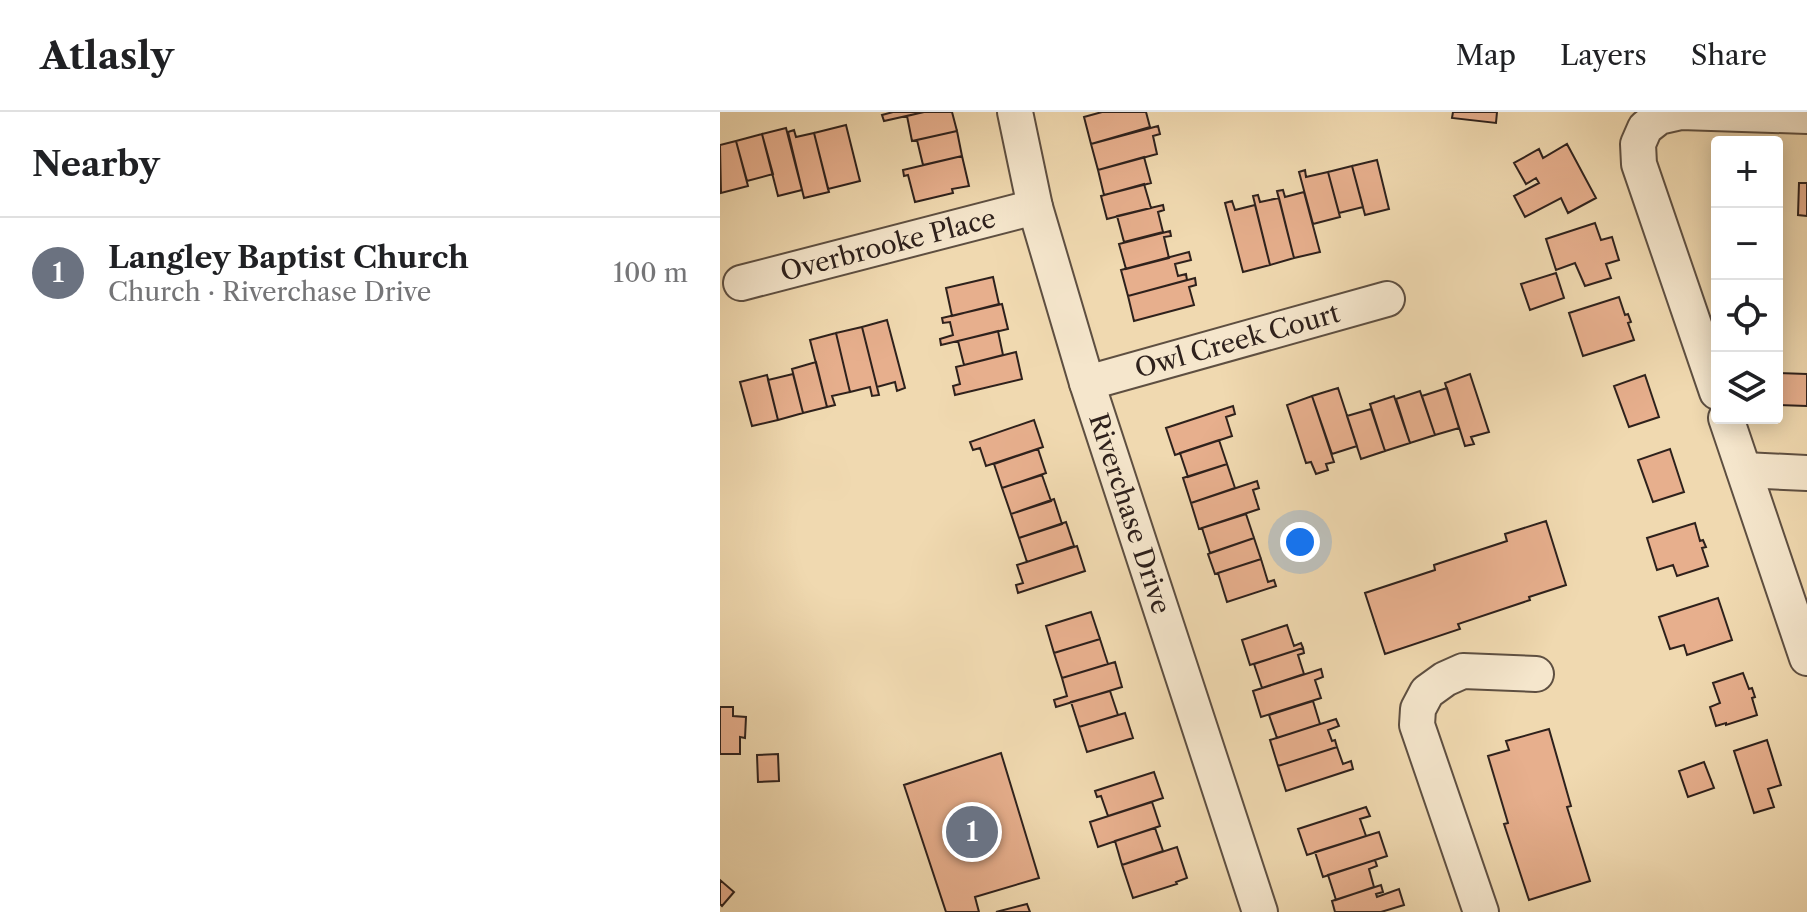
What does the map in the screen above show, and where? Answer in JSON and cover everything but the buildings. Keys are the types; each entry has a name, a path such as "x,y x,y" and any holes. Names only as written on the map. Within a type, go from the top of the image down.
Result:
{"street":[{"name":"Riverchase Drive","path":"1015,112 1035,207 1087,383 1260,912"},
{"path":"1711,374 1639,164 1638,144 1645,128 1659,117 1681,112 1807,116"},
{"name":"Overbrooke Place","path":"741,283 1035,207"},
{"name":"Owl Creek Court","path":"1087,383 1387,299"},
{"path":"1728,424 1807,658"},
{"path":"1744,470 1807,473"},
{"path":"1481,912 1417,725 1418,709 1427,692 1463,671 1536,674"}],"place":[{"name":"Langley Baptist Church","path":"972,832"}]}
